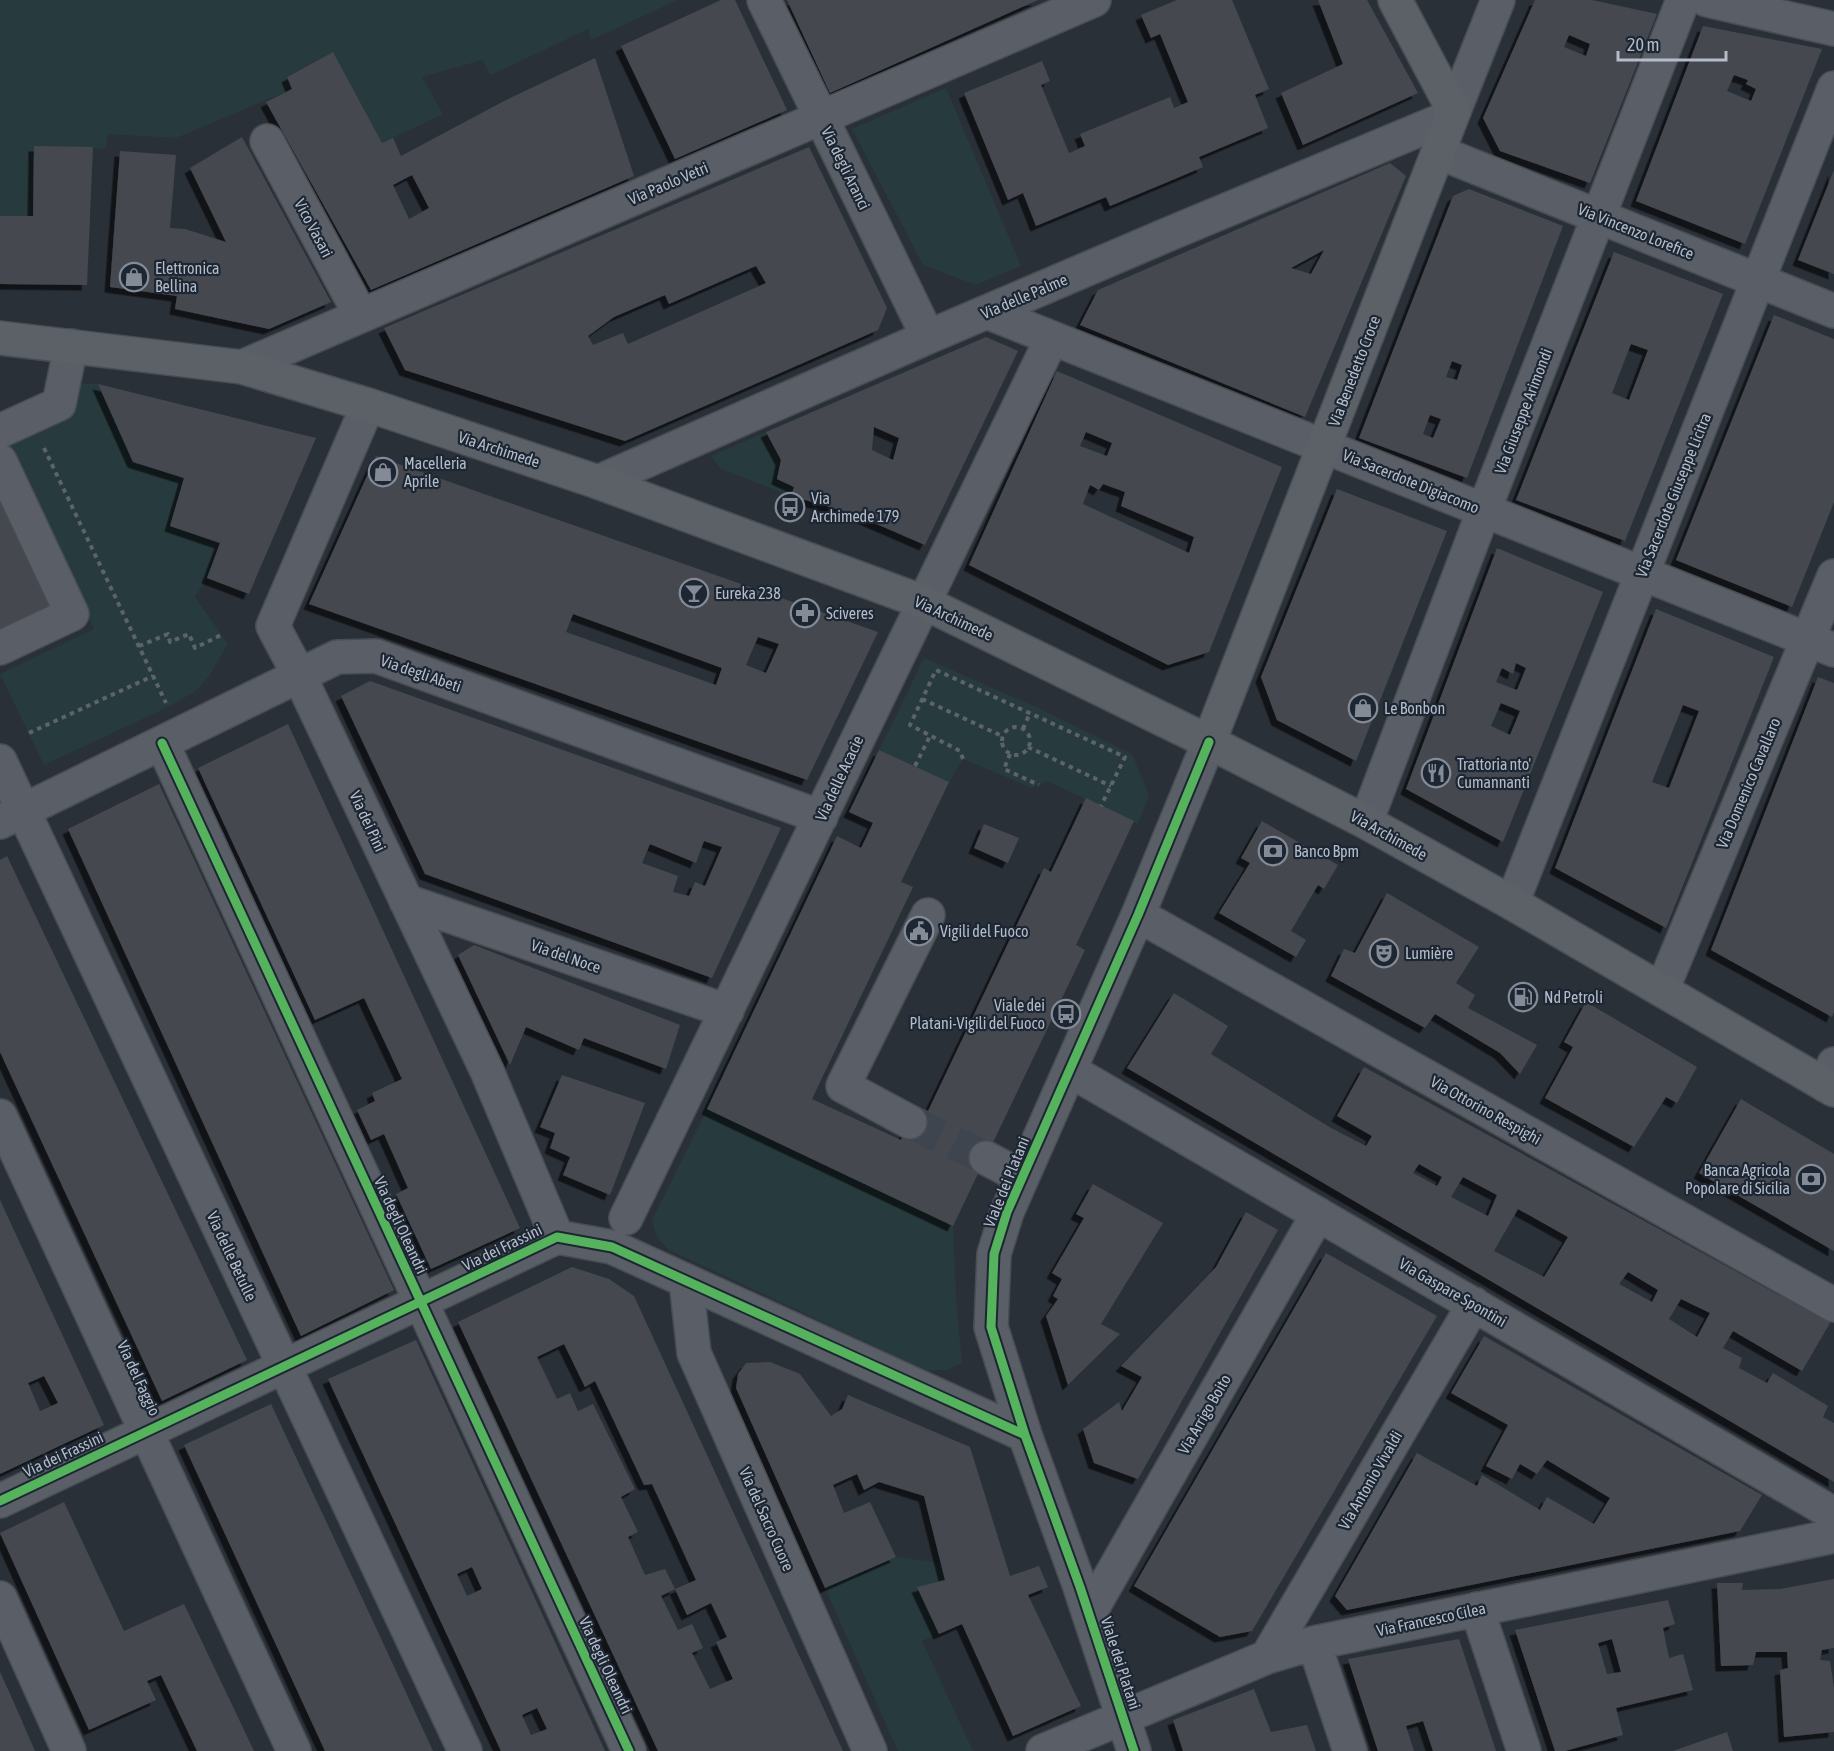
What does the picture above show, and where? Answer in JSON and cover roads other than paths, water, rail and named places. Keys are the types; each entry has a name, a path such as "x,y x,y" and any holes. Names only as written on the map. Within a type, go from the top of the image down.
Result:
{"main road":[{"path":"1395,0 1453,114"},
{"name":"Via Benedetto Croce","path":"1209,742 1453,114"},
{"name":"Via Archimede","path":"0,338 242,367 368,405 598,482 923,602 1209,742 1366,822 1662,990 1831,1079"}],"street":[{"name":"Via degli Aranci","path":"764,0 928,337"},
{"name":"Via Paolo Vetri","path":"242,367 360,314 1094,0"},
{"name":"Via Benedetto Croce","path":"1453,114 1498,0"},
{"name":"Via Giuseppe Arimondi","path":"1366,822 1484,510 1683,0"},
{"path":"1707,0 1834,29"},
{"name":"Via Sacerdote Giuseppe Licitra","path":"1512,903 1834,88"},
{"name":"Via delle Palme","path":"598,482 928,337 1453,114"},
{"name":"Vico Vasari","path":"267,141 360,314"},
{"name":"Via Vincenzo Lorefice","path":"1438,152 1834,311"},
{"name":"Via Sacerdote Digiacomo","path":"987,312 1821,644"},
{"name":"Via delle Acacie","path":"626,1218 1052,338"},
{"path":"0,431 59,404 71,346"},
{"name":"Via dei Pini","path":"368,405 273,626 299,675 487,1071 557,1237"},
{"path":"0,461 72,614 0,648"},
{"name":"Via Domenico Cavallaro","path":"1662,990 1821,644 1834,576"},
{"name":"Via degli Abeti","path":"12,816 337,657 376,656 821,817"},
{"name":"Viale dei Platani","path":"1134,1751 1089,1614 1025,1435 991,1327 994,1254 1007,1212 1071,1071 1209,742"},
{"name":"Via degli Oleandri","path":"162,743 629,1751"},
{"name":"Via delle Betulle","path":"0,761 12,816 284,1367 465,1751"},
{"name":"Via del Noce","path":"406,901 727,1011"},
{"path":"910,1122 843,1086 928,915"},
{"name":"Via Ottorino Respighi","path":"1138,915 1834,1305"},
{"name":"Via Gaspare Spontini","path":"1071,1071 1834,1514"},
{"name":"Via del Faggio","path":"0,1116 294,1751"},
{"path":"986,1158 1022,1177"},
{"name":"Via Arrigo Boito","path":"1089,1614 1318,1214"},
{"name":"Via dei Frassini","path":"0,1501 557,1237 612,1248 1025,1435"},
{"name":"Via del Sacro Cuore","path":"686,1281 694,1353 870,1751"},
{"name":"Via Antonio Vivaldi","path":"1267,1657 1474,1304"},
{"name":"Via Francesco Cilea","path":"1043,1751 1267,1657 1314,1643 1834,1536"},
{"path":"0,1598 69,1751"},
{"path":"1477,1609 1524,1751"},
{"path":"1314,1643 1350,1751"}],"tunnel":[{"path":"910,1122 986,1158"}],"place":[{"name":"Elettronica Bellina","path":"134,277"},
{"name":"Macelleria Aprile","path":"383,472"},
{"name":"Via Archimede 179","path":"790,507"},
{"name":"Eureka 238","path":"694,593"},
{"name":"Sciveres","path":"805,613"},
{"name":"Le Bonbon","path":"1363,708"},
{"name":"Trattoria nto' Cumannanti","path":"1436,773"},
{"name":"Banco Bpm","path":"1273,851"},
{"name":"Vigili del Fuoco","path":"919,931"},
{"name":"Lumière","path":"1384,953"},
{"name":"Nd Petroli","path":"1523,997"},
{"name":"Viale dei Platani-Vigili del Fuoco","path":"1066,1014"},
{"name":"Banca Agricola Popolare di Sicilia","path":"1811,1179"}]}
